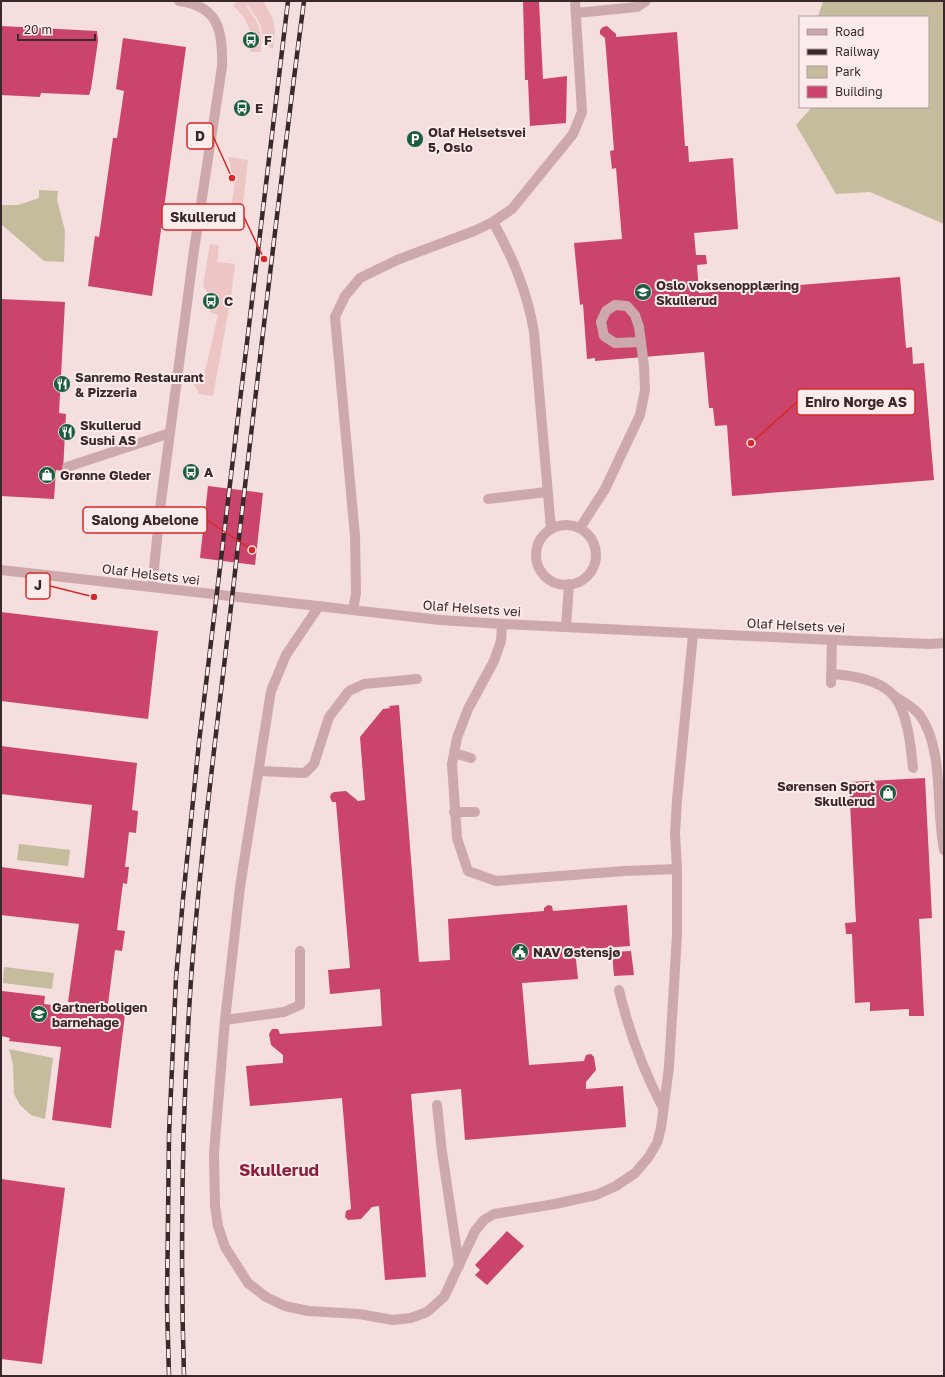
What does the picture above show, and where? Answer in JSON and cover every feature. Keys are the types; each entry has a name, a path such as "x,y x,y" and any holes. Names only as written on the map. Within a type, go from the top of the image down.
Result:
{"street":[{"path":"152,587 161,501 194,250 223,52 219,29 210,13 202,4 179,1"},
{"path":"354,610 356,593 355,536 335,316 345,296 360,278 397,260 474,232 493,222 512,209 573,134 578,126 582,112 575,1"},
{"path":"576,14 637,7 646,1"},
{"path":"493,222 506,246 522,284 530,308 534,332 551,529"},
{"path":"580,528 604,489 640,415 645,390 644,366 641,342 639,327 636,315 627,306 615,305 606,311 601,322 604,336 615,343 641,342"},
{"path":"66,466 170,433"},
{"path":"488,499 547,492"},
{"path":"560,526 580,528 592,540 596,557 594,565 590,572 577,583 558,584 542,572 538,564 536,554 538,544 551,529 560,526"},
{"name":"Olaf Helsets vei","path":"1,570 440,620 693,634 913,644 944,643"},
{"path":"566,627 569,584"},
{"path":"319,606 286,655 271,691 240,887 225,1020 214,1153 218,1226 225,1247 248,1283 266,1297 285,1306 308,1312 360,1314 393,1320 411,1318 426,1312 444,1297 475,1231 484,1220 494,1214 555,1204 596,1195 616,1186 635,1173 648,1158 657,1143 669,1067 671,1043 676,935 675,833 693,634"},
{"path":"502,624 501,641 494,661 468,709 457,738 452,764 454,812 457,838 468,871 496,881 624,871 676,869"},
{"path":"832,640 831,678 847,675 870,681 917,712 927,724 933,738 937,761 944,850"},
{"path":"259,771 305,773 314,764 329,717 349,691 364,684 417,679"},
{"path":"894,696 900,706 906,726 911,748 913,768"},
{"path":"454,753 471,758"},
{"path":"454,812 475,812"},
{"path":"225,1020 284,1012 300,1005 300,951"},
{"path":"619,990 632,1037 650,1082 663,1108"},
{"path":"437,1105 442,1152 459,1266"}],"green space":[{"path":"823,1 944,1 944,224 870,192 836,194 796,125 811,108 929,108 929,16 818,16"},
{"path":"39,190 58,191 57,199 65,231 64,262 44,261 1,224 1,205 18,205 39,198"},
{"path":"19,844 70,850 68,866 17,860"},
{"path":"4,967 54,973 52,989 3,983"},
{"path":"9,1049 53,1058 45,1119 31,1115 20,1105 14,1094 13,1064"}],"shaded area":[{"path":"238,1 263,1 272,17 274,25 275,31 273,48 263,46 261,27 248,5 246,6 256,20 259,28 261,40 261,52 250,52 252,35 245,19 233,5"},
{"path":"228,157 248,160 243,204 232,203 235,183 230,182 232,173"},
{"path":"210,244 219,245 217,262 235,264 231,297 213,396 199,394 193,382 194,378 203,380 218,315 210,312 208,293 203,286"}],"building":[{"path":"523,1 539,1 543,79 567,76 566,123 530,126 528,80 525,80"},
{"path":"1,26 97,31 98,41 89,95 41,93 40,97 1,95"},
{"path":"607,26 616,34 616,37 677,32 685,146 688,146 689,162 733,158 738,229 694,233 696,255 706,255 707,264 697,265 699,293 900,277 906,348 912,347 913,364 924,363 934,480 732,496 727,425 715,426 713,408 709,408 704,352 595,361 595,358 587,359 583,304 580,305 574,243 622,239 616,168 612,169 610,151 614,150 605,38 600,34 600,30"},
{"path":"123,38 186,47 152,296 88,286 95,236 99,237 113,138 117,138 124,91 116,89"},
{"path":"1,299 65,302 59,413 66,414 63,471 56,470 54,499 1,496"},
{"path":"208,486 263,493 255,565 200,558"},
{"path":"1,612 158,631 148,719 1,701"},
{"path":"399,705 419,962 450,960 448,919 544,911 544,908 548,905 552,906 553,911 627,905 630,946 575,950 578,979 522,983 529,1065 584,1061 586,1055 591,1054 594,1057 596,1070 586,1082 586,1089 623,1086 626,1127 465,1140 461,1089 411,1094 426,1277 385,1280 379,1206 372,1207 361,1219 348,1220 345,1217 346,1211 351,1209 342,1098 250,1106 246,1066 283,1063 283,1055 271,1045 269,1034 272,1029 278,1029 280,1034 382,1026 380,989 330,994 328,970 350,968 336,802 332,802 330,797 334,792 346,791 358,801 365,800 360,737 383,709 390,708 389,706"},
{"path":"1,746 137,763 132,810 138,811 136,833 129,832 125,867 129,867 127,884 123,883 117,930 125,931 122,951 115,950 108,1004 126,1006 111,1128 52,1120 61,1047 9,1041 10,1038 1,1036 2,991 45,996 44,1004 76,1008 77,1002 68,1002 79,924 1,915 1,867 84,878 92,805 1,794"},
{"path":"925,778 932,918 919,919 924,1016 909,1016 909,1009 870,1011 870,1002 855,1003 852,934 846,934 845,923 856,922 849,782"},
{"path":"631,951 634,975 614,976 612,952"},
{"path":"1,1179 65,1188 42,1364 1,1359"},
{"path":"507,1231 524,1246 487,1285 475,1275 480,1270 475,1265"}],"railway":[{"path":"169,1376 167,1305 169,1135 176,978 199,742 288,1"},
{"path":"184,1376 182,1277 184,1128 188,1030 195,934 209,797 257,384 284,154 304,1"}],"place":[{"name":"F","path":"251,40"},
{"name":"E","path":"242,108"},
{"name":"Olaf Helsetsvei 5, Oslo","path":"415,139"},
{"name":"D","path":"232,178"},
{"name":"Skullerud","path":"264,259"},
{"name":"Oslo voksenopplæring Skullerud","path":"643,292"},
{"name":"C","path":"211,301"},
{"name":"Sanremo Restaurant & Pizzeria","path":"62,384"},
{"name":"Skullerud Sushi AS","path":"67,432"},
{"name":"Eniro Norge AS","path":"751,443"},
{"name":"A","path":"191,472"},
{"name":"Grønne Gleder","path":"47,475"},
{"name":"Salong Abelone","path":"252,550"},
{"name":"J","path":"94,597"},
{"name":"Sørensen Sport Skullerud","path":"888,793"},
{"name":"NAV Østensjø","path":"520,952"},
{"name":"Gartnerboligen barnehage","path":"39,1014"}],"district":[{"name":"Skullerud","path":"279,1169"}]}
